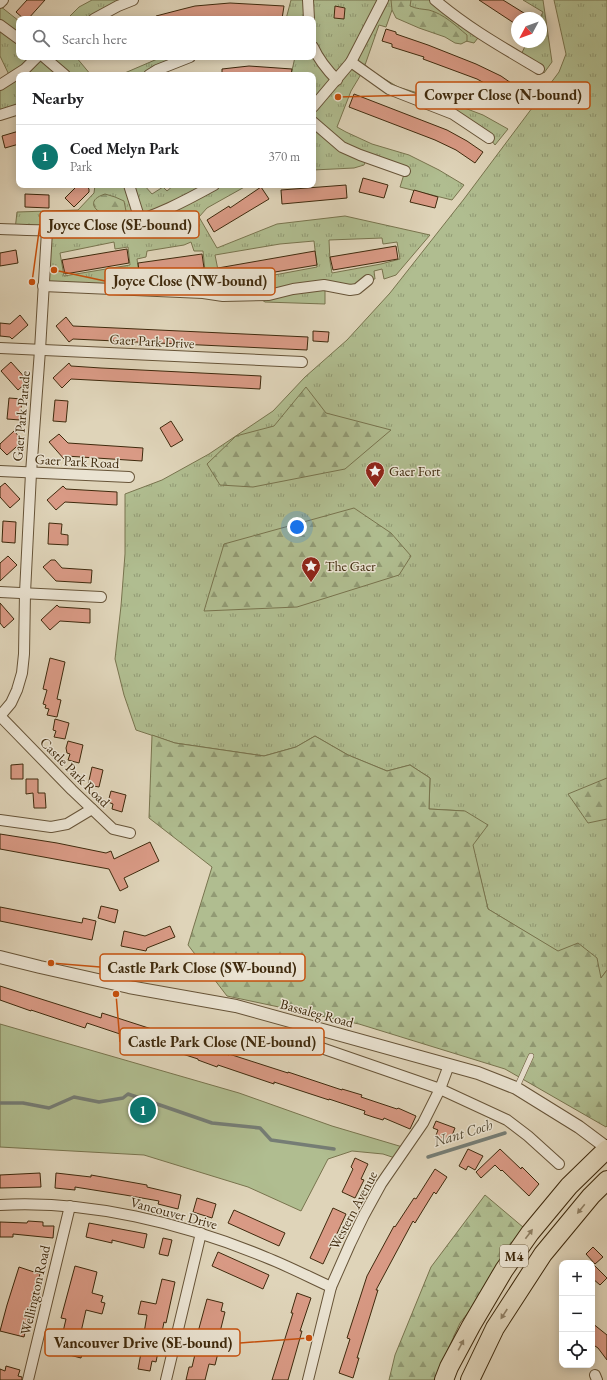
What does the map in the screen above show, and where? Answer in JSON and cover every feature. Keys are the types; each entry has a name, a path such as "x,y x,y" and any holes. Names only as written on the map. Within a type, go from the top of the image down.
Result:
{"highway":[{"name":"M4","path":"444,1380 449,1367 471,1326 504,1270 530,1233 569,1186 607,1148"},
{"name":"M4","path":"470,1380 495,1328 543,1254 591,1196 607,1180"}],"street":[{"path":"0,3 3,0"},
{"path":"100,16 133,0"},
{"path":"308,0 309,16"},
{"path":"316,103 351,62 383,0"},
{"path":"436,0 461,21 480,34 539,69"},
{"path":"0,25 16,37"},
{"path":"316,54 326,69 336,80"},
{"path":"20,72 34,60"},
{"path":"50,60 62,72"},
{"path":"154,72 182,60"},
{"path":"351,62 389,89 453,114 489,138"},
{"path":"0,85 16,75"},
{"path":"0,115 16,110"},
{"path":"316,125 342,147 363,157 405,171"},
{"path":"130,188 140,220"},
{"path":"0,229 47,231 87,229 120,225 140,220 186,200 208,188"},
{"name":"Gaer Park Parade","path":"2,718 17,690 22,673 24,654 25,593 31,473 47,231"},
{"path":"43,286 203,293 224,296 269,296 293,289 324,285 350,290 357,289 368,280"},
{"name":"Gaer Park Drive","path":"0,348 302,362"},
{"name":"Gaer Park Road","path":"0,471 129,477"},
{"path":"0,592 101,597"},
{"name":"Castle Park Road","path":"2,718 113,829 130,833"},
{"path":"0,820 51,827 67,824 92,809"},
{"name":"Bassaleg Road","path":"0,957 40,968 236,1006 478,1073 516,1088 579,1126 607,1148"},
{"path":"307,1043 440,1089 507,1120 528,1136 559,1164"},
{"name":"Western Avenue","path":"308,1380 331,1288 364,1215 381,1184 423,1123 450,1065"},
{"name":"Vancouver Drive","path":"0,1205 26,1203 70,1206 141,1217 201,1233 266,1257 331,1288"},
{"name":"Wellington Road","path":"28,1380 70,1206"},
{"path":"166,1380 201,1233"}],"lane":[{"path":"516,1088 531,1056"}],"green space":[{"path":"92,0 133,0 100,16 70,16 79,7"},
{"path":"291,0 435,0 481,34 474,43 462,40 392,10 386,27 379,25 365,65 376,74 398,87 454,104 483,115 508,129 495,145 489,137 363,71 351,91 337,127 372,144 409,155 464,185 452,200 400,187 405,171 367,158 364,165 354,168 316,170 316,72 292,72 294,60 316,60 316,16 287,16"},
{"path":"391,0 411,0 410,6 440,14 467,35 467,41 461,44 455,43 445,37 396,18 392,10"},
{"path":"523,0 543,0 545,12"},
{"name":"Gaer Fort","path":"554,0 607,0 607,970 601,978 488,909 464,811 429,809 430,778 410,765 387,771 348,755 315,736 296,747 264,756 175,743 136,730 124,695 115,659 125,554 125,494 162,480 209,454 273,411 305,377 347,340 390,293 464,199 559,72 566,54"},
{"path":"0,6 16,19 16,60 78,60 88,72 16,72 16,110 0,115 0,85 11,79 0,56"},
{"path":"547,28 552,62 544,73 520,57 524,48 547,48"},
{"path":"155,60 183,60 156,72 127,72"},
{"path":"95,188 147,188 152,194 161,188 164,188 167,191 170,188 243,188 207,208 199,217 217,248 277,224 345,216 430,235 396,275 384,279 382,269 374,271 375,279 368,280 357,289 325,285 325,304 265,302 256,296 43,286 47,231 15,230 17,212 78,210 94,193","holes":["382,238 383,244 397,242 400,259 332,273 329,240","314,241 317,267 221,285 215,255 280,244","114,242 115,249 128,247 130,265 64,276 60,253","191,242 194,251 203,251 205,271 140,281 137,259 146,257 147,251 184,245"]},
{"path":"105,194 124,201 126,211 119,217 112,217 96,209 94,201 98,197"},
{"path":"306,387 326,413 391,430 345,469 253,487 220,485 207,464 236,436 274,426"},
{"path":"354,508 391,533 411,556 399,575 297,607 204,611 224,544"},
{"path":"152,735 175,743 264,756 296,747 315,736 348,755 387,771 410,765 430,778 429,809 465,811 488,825 473,845 488,909 558,951 578,943 597,958 601,978 607,970 607,1126 606,1127 505,1069 359,1024 227,996 188,945 212,867 149,818"},
{"path":"607,778 607,819 588,823 568,794"},
{"path":"0,1024 239,1093 332,1126 406,1148 398,1159 383,1154 352,1151 328,1159 301,1211 248,1187 144,1155 0,1147"},
{"path":"485,1195 530,1233 460,1323 434,1380 389,1380 395,1355 431,1267"}],"building":[{"path":"27,0 45,0 31,16 21,16 16,12"},
{"path":"479,0 503,0 522,12 511,12 511,21"},
{"path":"230,3 284,6 282,16 156,16 195,6"},
{"path":"335,6 345,8 344,19 334,18"},
{"path":"386,29 476,64 501,76 524,92 517,103 477,79 423,59 424,57 392,47 392,44 382,41"},
{"path":"249,66 292,69 292,72 222,72 222,69"},
{"path":"354,94 447,130 483,152 475,163 456,150 435,140 349,107"},
{"path":"16,132 16,145 5,148 2,136"},
{"path":"363,178 388,185 384,198 359,192"},
{"path":"346,185 347,198 282,204 281,190"},
{"path":"75,188 89,189 89,192 74,207 65,198"},
{"path":"260,188 262,188 269,199 214,232 207,220 229,206 230,208"},
{"path":"414,190 438,197 435,208 410,202"},
{"path":"25,194 49,195 49,208 25,207"},
{"path":"396,246 398,259 333,270 330,257"},
{"path":"127,249 129,263 65,274 62,260"},
{"path":"16,250 18,263 0,266 0,253"},
{"path":"315,251 317,265 221,281 218,268"},
{"path":"202,254 204,268 140,278 138,263"},
{"path":"20,315 28,325 12,339 10,337 0,336 0,323 10,324"},
{"path":"66,317 73,326 308,337 307,350 73,339 69,342 56,326"},
{"path":"313,331 329,332 328,342 313,341"},
{"path":"11,362 28,381 18,390 1,371"},
{"path":"69,363 71,366 261,376 260,389 71,379 62,388 53,378"},
{"path":"9,398 22,399 20,420 7,419"},
{"path":"55,400 68,401 66,422 53,421"},
{"path":"171,421 183,440 171,447 160,428"},
{"path":"14,431 23,441 7,455 0,448 0,444"},
{"path":"59,434 68,443 143,448 142,461 66,456 64,459 49,442"},
{"path":"5,483 20,499 10,508 0,497 0,487"},
{"path":"63,486 66,489 117,492 117,505 65,502 56,510 47,500"},
{"path":"3,521 16,522 15,543 2,542"},
{"path":"49,523 62,524 61,534 68,535 68,545 48,544"},
{"path":"8,556 17,565 0,581 0,563"},
{"path":"51,560 55,560 62,568 92,570 91,583 56,581 43,567"},
{"path":"0,603 14,619 4,628 0,623"},
{"path":"57,605 59,607 90,609 90,623 60,621 50,630 41,620"},
{"path":"50,658 65,662 57,699 61,700 57,717 47,715 49,709 45,708 46,705 43,704 47,690 43,689"},
{"path":"55,719 69,723 65,739 54,737 56,731 53,730"},
{"path":"68,741 83,745 79,763 68,760 70,754 67,753 66,748"},
{"path":"23,764 23,779 11,779 11,765"},
{"path":"92,767 103,770 99,787 88,785"},
{"path":"26,779 38,779 38,793 45,793 46,808 34,808 33,793 26,794"},
{"path":"111,791 126,795 122,812 112,809 113,804 108,802"},
{"path":"0,834 106,853 111,851 114,859 150,842 159,861 124,878 128,887 120,891 109,869 0,849"},
{"path":"101,906 118,910 115,923 98,918"},
{"path":"0,907 82,923 83,918 96,921 92,940 0,921"},
{"path":"170,926 175,937 147,948 146,951 121,946 124,931 145,936"},
{"path":"0,986 101,1018 102,1013 229,1055 362,1095 361,1097 397,1109 398,1108 416,1116 410,1129 384,1118 383,1120 364,1114 365,1111 329,1099 274,1082 274,1084 218,1065 217,1067 198,1059 87,1023 85,1028 0,1000"},
{"path":"436,1121 455,1128 449,1143 435,1138 438,1130 433,1128"},
{"path":"468,1149 483,1156 475,1170 468,1166 466,1170 459,1166"},
{"path":"500,1149 521,1169 522,1167 539,1184 529,1196 495,1165 481,1178 476,1172"},
{"path":"355,1158 368,1164 361,1179 364,1180 355,1198 342,1192 353,1169 351,1167"},
{"path":"435,1169 447,1177 436,1194 434,1192 415,1223 413,1221 376,1290 378,1290 357,1358 359,1358 353,1378 339,1373 350,1339 347,1338 367,1276 394,1226 395,1227 414,1198 416,1199"},
{"path":"40,1173 41,1187 0,1188 0,1175"},
{"path":"56,1173 91,1177 91,1175 147,1185 147,1187 181,1195 178,1209 158,1204 159,1201 125,1195 75,1187 75,1190 55,1188"},
{"path":"197,1198 216,1204 212,1218 193,1212"},
{"path":"333,1208 346,1214 323,1264 310,1258"},
{"path":"234,1210 285,1233 279,1246 228,1223"},
{"path":"28,1221 43,1222 43,1226 54,1226 53,1238 13,1234 13,1237 0,1237 0,1222 27,1223"},
{"path":"89,1223 147,1234 144,1248 112,1240 112,1243 86,1237"},
{"path":"163,1238 172,1240 168,1256 159,1254"},
{"path":"593,1247 603,1257 595,1264 595,1260 591,1260 586,1254"},
{"path":"218,1252 269,1275 263,1289 212,1266"},
{"path":"75,1266 97,1272 92,1293 103,1296 101,1302 105,1303 102,1314 86,1310 78,1345 84,1346 81,1358 54,1351 58,1335 62,1336 66,1319 61,1318"},
{"path":"595,1266 607,1278 600,1285 595,1281"},
{"path":"19,1267 40,1274 29,1310 24,1337 0,1331"},
{"path":"162,1279 175,1282 166,1323 164,1322 156,1362 152,1361 150,1371 138,1369 143,1342 131,1339 133,1331 144,1333 147,1315 138,1314 141,1301 156,1304"},
{"path":"297,1293 311,1298 300,1331 302,1331 288,1380 272,1380 293,1313 291,1313"},
{"path":"207,1299 223,1303 221,1311 225,1312 220,1332 223,1333 215,1365 209,1364 205,1380 186,1380 189,1367 192,1367 200,1333 198,1332"},
{"path":"595,1325 607,1335 607,1360 595,1346"},
{"path":"6,1366 20,1370 18,1376 22,1377 22,1380 0,1380 0,1369 5,1371"}],"waterway":[{"name":"Nant Coch","path":"0,1103 23,1103 49,1108 74,1097 99,1102 123,1098 128,1094 212,1123 260,1128 271,1140 334,1149"},
{"name":"Nant Coch","path":"428,1157 505,1133"}],"place":[{"name":"Cowper Close (N-bound)","path":"338,97"},
{"name":"Joyce Close (NW-bound)","path":"54,270"},
{"name":"Joyce Close (SE-bound)","path":"32,282"},
{"name":"Gaer Fort","path":"375,488"},
{"name":"The Gaer","path":"311,583"},
{"name":"Castle Park Close (SW-bound)","path":"51,963"},
{"name":"Castle Park Close (NE-bound)","path":"116,994"},
{"name":"Coed Melyn Park","path":"143,1110"},
{"name":"Vancouver Drive (SE-bound)","path":"309,1338"}]}
